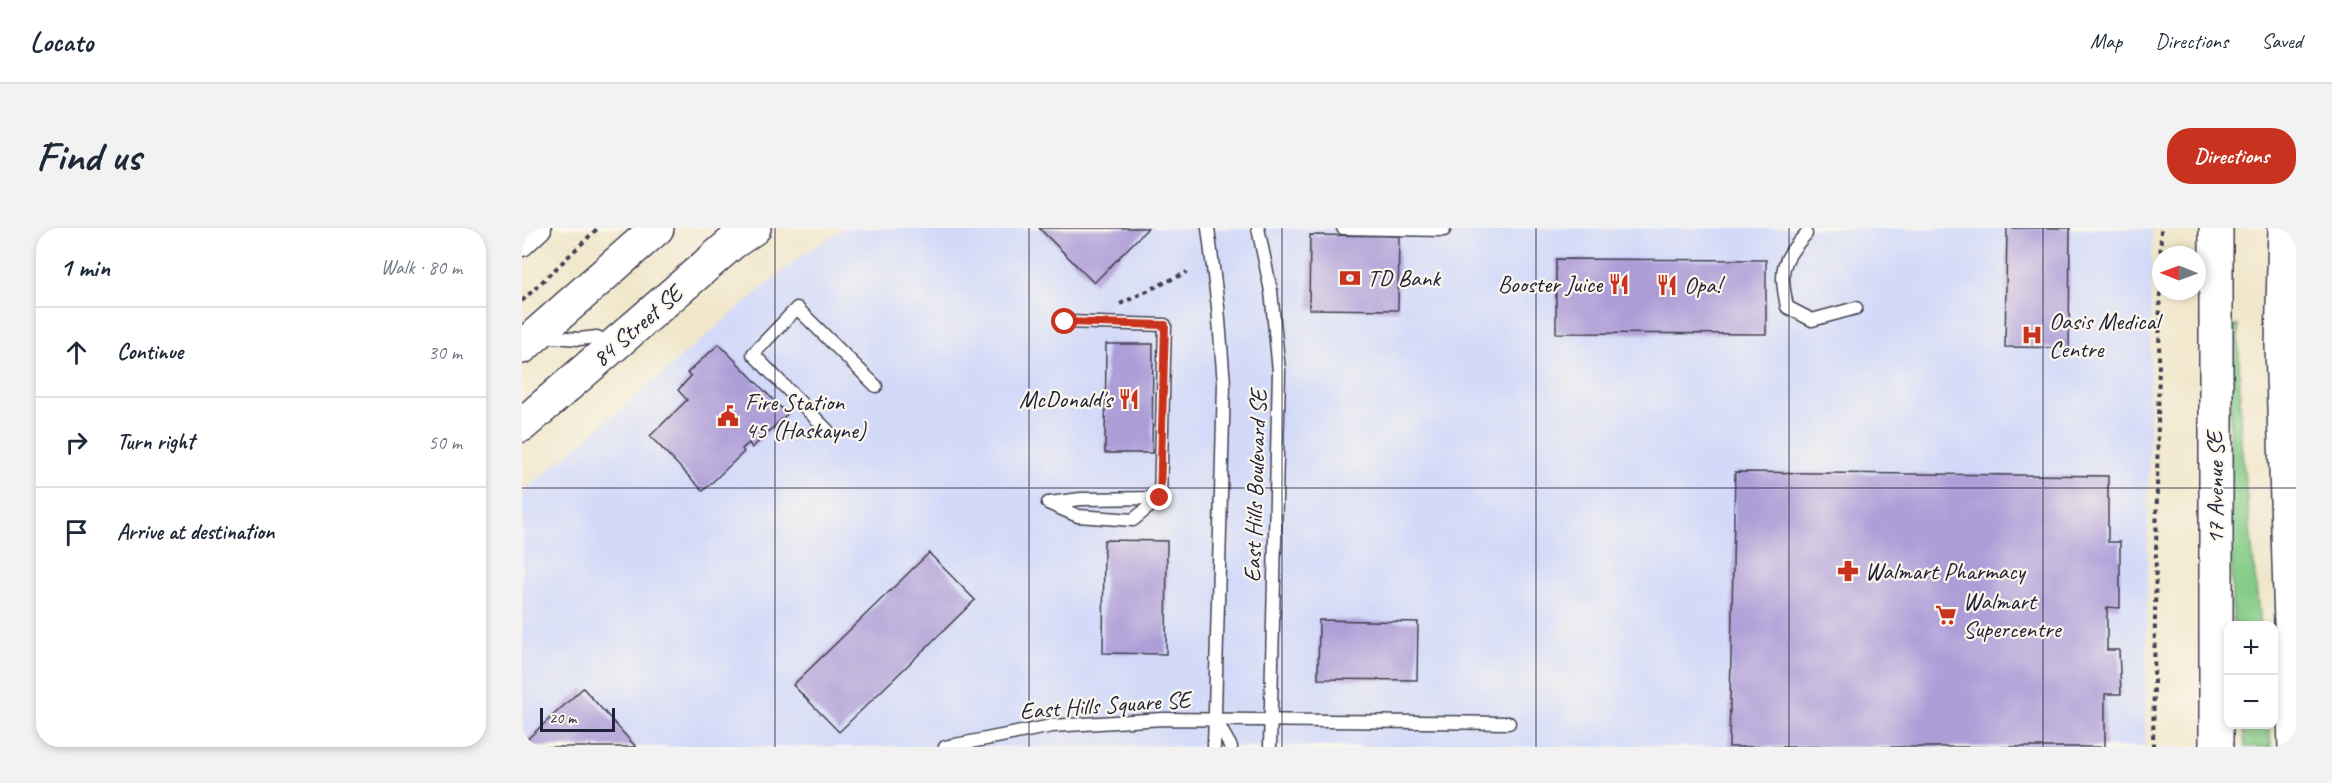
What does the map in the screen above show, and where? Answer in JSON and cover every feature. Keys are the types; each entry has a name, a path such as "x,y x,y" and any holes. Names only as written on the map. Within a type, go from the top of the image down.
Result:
{"main road":[{"path":"528,341 657,228"},
{"name":"84 Street SE","path":"522,425 732,243 754,228"},
{"name":"17 Avenue SE","path":"2216,228 2214,652 2216,747"},
{"path":"2285,228 2282,346 2295,747"},
{"path":"2214,652 2231,747"}],"street":[{"path":"522,244 539,228"}],"lane":[{"name":"East Hills Boulevard SE","path":"1208,228 1218,307 1224,384 1214,747"},
{"name":"East Hills Boulevard SE","path":"1258,228 1272,291 1279,371 1270,747"},
{"path":"1343,228 1444,230"},
{"path":"1806,234 1789,252 1782,278 1787,307 1812,320 1856,308"},
{"path":"828,431 753,354 797,308 876,386"},
{"path":"1065,322 1165,325 1160,498 1133,520 1078,516 1048,503 1082,499 1160,498"},
{"path":"528,341 597,337 613,347"},
{"path":"1214,718 1231,747"},
{"name":"East Hills Square SE","path":"945,747 1052,726 1214,718 1509,723"}],"path":[{"path":"522,301 598,228"},
{"path":"2153,747 2161,228"},
{"path":"1112,308 1187,272"}],"shaded area":[{"path":"845,228 2152,228 2145,747 522,747 522,493 797,259"}],"green space":[{"path":"2229,326 2238,326 2241,443 2260,621 2234,621"},
{"path":"2243,729 2269,729 2271,747 2245,747"}],"building":[{"path":"1039,228 1148,228 1094,283"},
{"path":"2007,228 2070,228 2069,348 2005,347"},
{"path":"1310,235 1399,236 1398,310 1309,309"},
{"path":"1556,259 1766,260 1766,334 1556,333"},
{"name":"Fire Station 45 (Haskayne)","path":"719,344 787,414 752,448 749,443 742,449 744,452 703,491 650,436 687,400 678,390 691,376 687,373"},
{"name":"McDonald's","path":"1106,344 1153,344 1152,453 1105,453"},
{"name":"Walmart Supercentre","path":"1735,472 2108,476 2108,542 2120,542 2120,608 2107,607 2107,650 2119,650 2121,694 2105,694 2105,747 1729,747"},
{"path":"1104,540 1167,541 1166,654 1103,653"},
{"path":"929,553 975,600 839,732 793,685"},
{"path":"1319,620 1418,622 1417,680 1318,679"},
{"path":"583,688 636,747 522,747 522,744"}],"place":[{"name":"TD Bank","path":"1350,278"},
{"name":"Booster Juice","path":"1619,284"},
{"name":"Opa!","path":"1667,285"},
{"name":"Oasis Medical Centre","path":"2032,335"},
{"name":"McDonald's","path":"1129,399"},
{"name":"Fire Station 45 (Haskayne)","path":"728,416"},
{"name":"Walmart Pharmacy","path":"1848,571"},
{"name":"Walmart Supercentre","path":"1946,615"}],"route":[{"path":"1065,322 1165,325 1160,498"}]}
